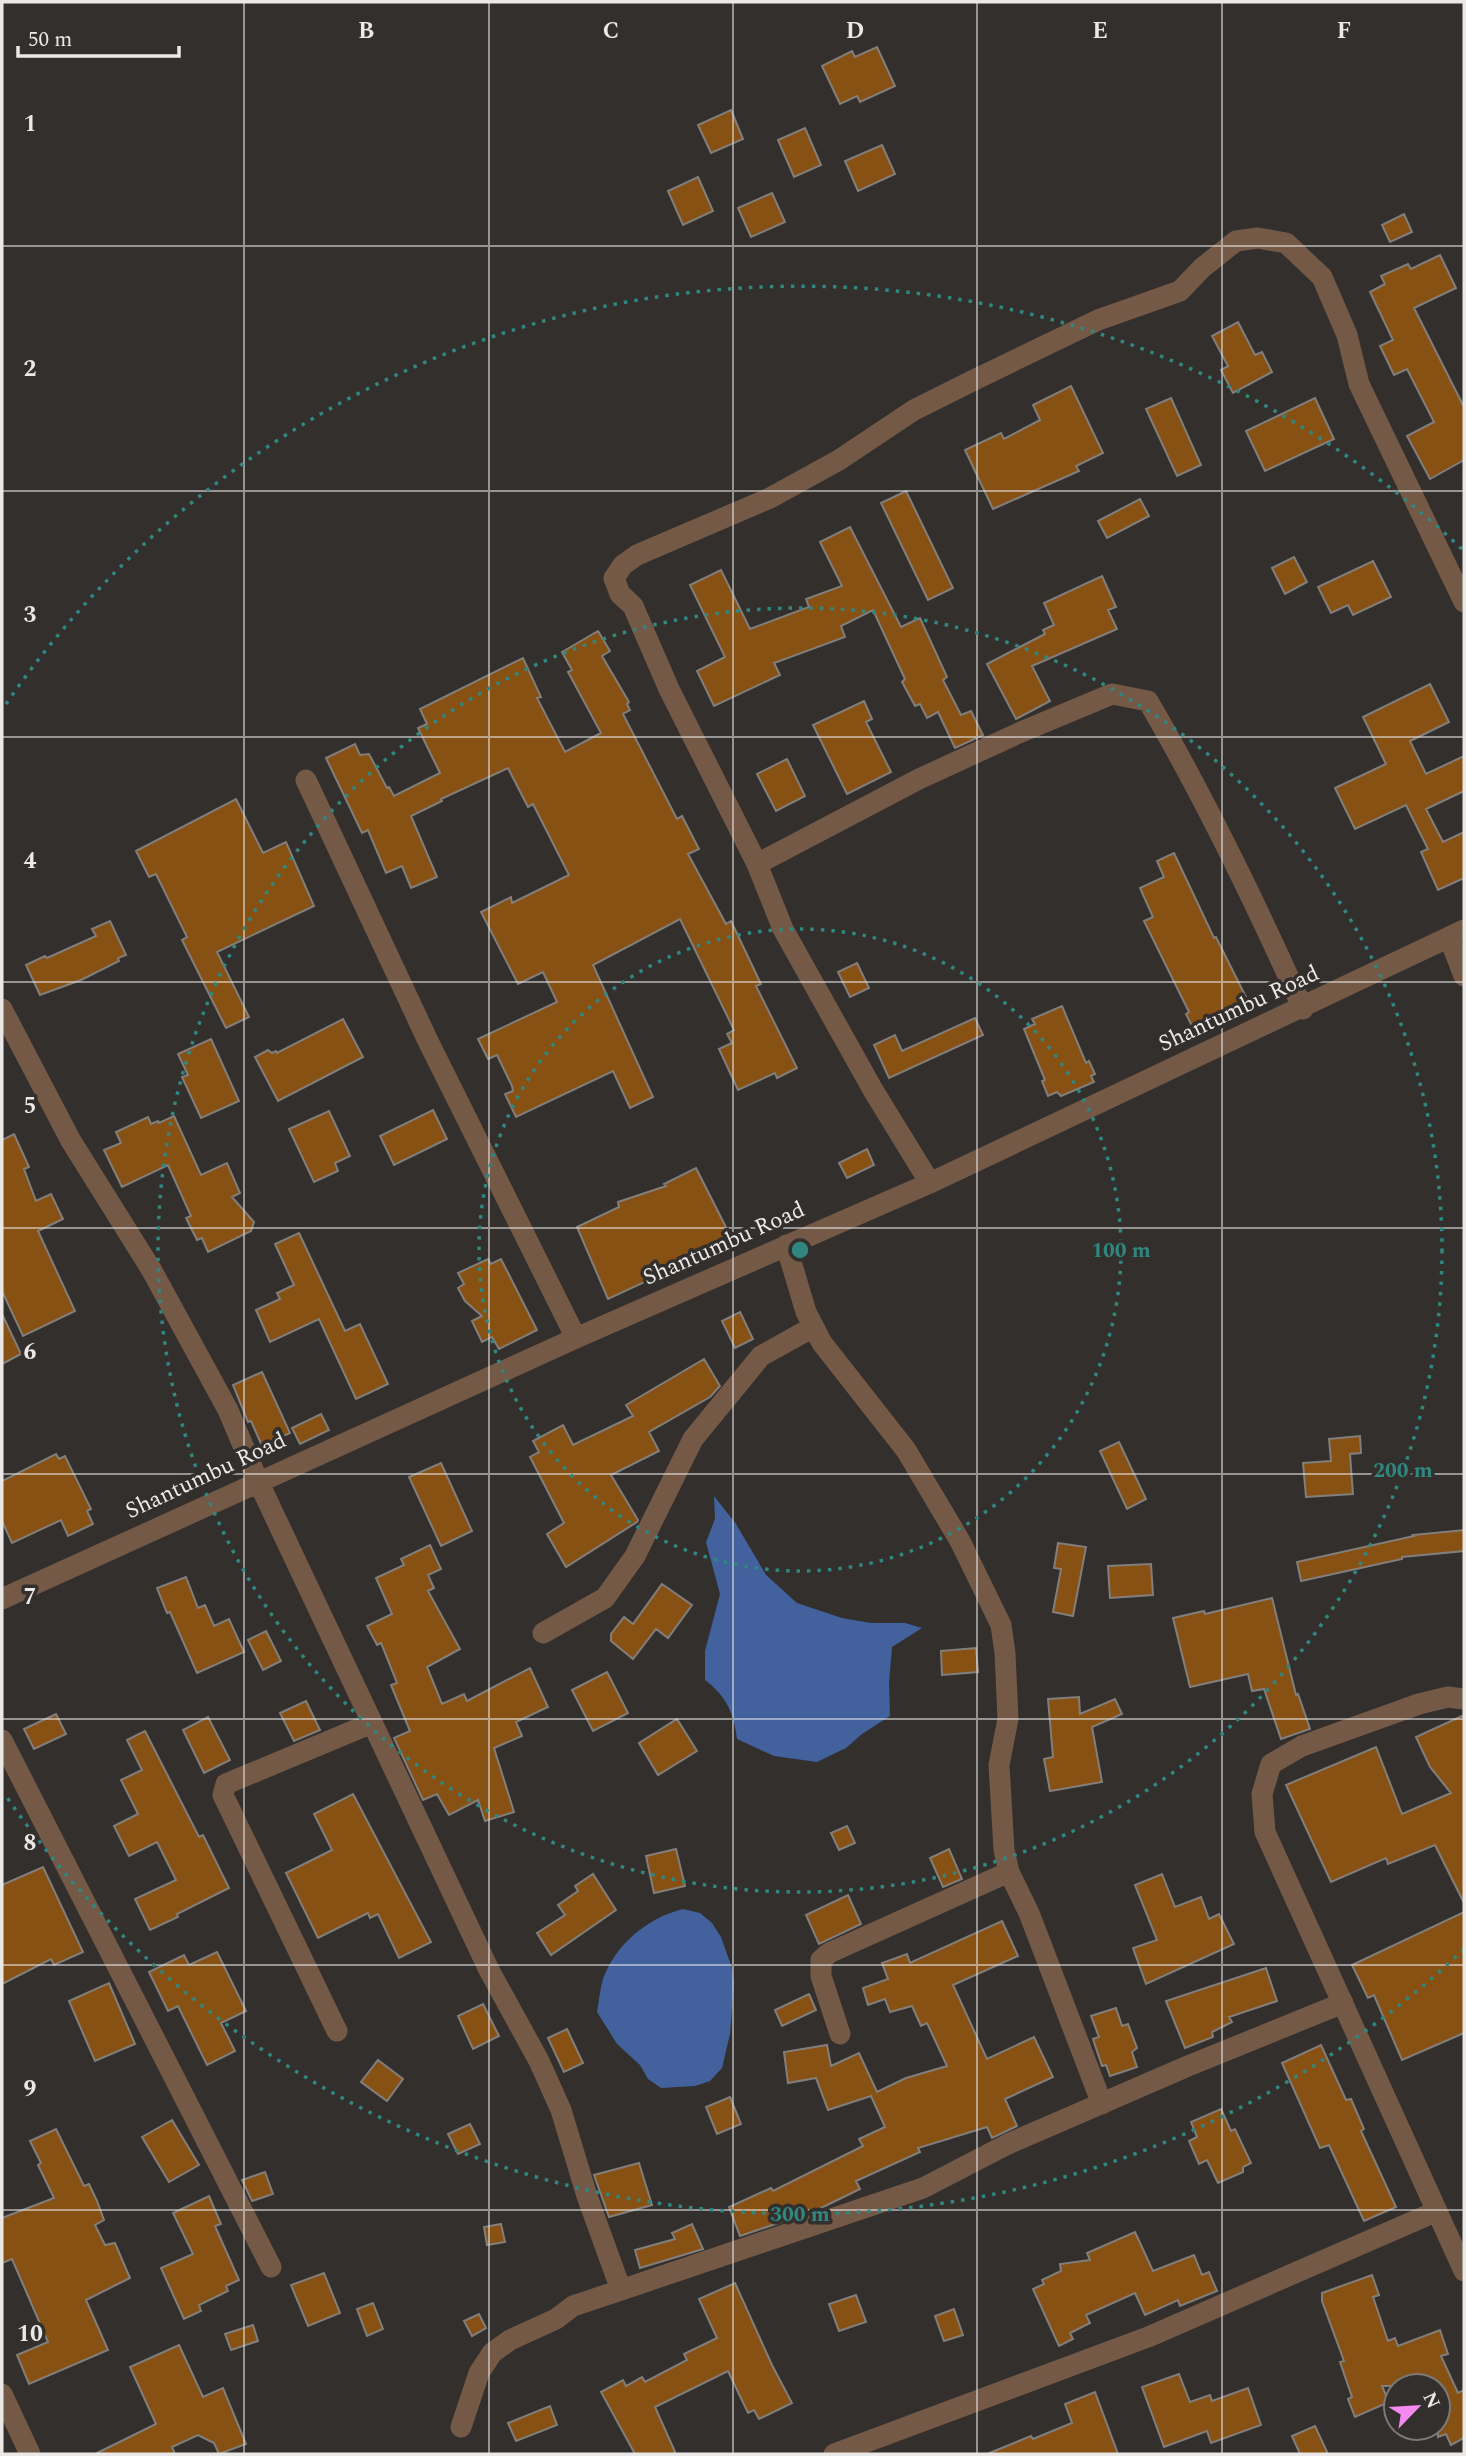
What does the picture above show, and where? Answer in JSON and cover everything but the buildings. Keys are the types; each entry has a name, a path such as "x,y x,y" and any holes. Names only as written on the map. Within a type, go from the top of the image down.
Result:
{"street":[{"path":"930,1183 873,1090 783,929 757,864 669,689 633,606 620,594 614,578 623,565 637,555 770,498 839,460 914,410 972,381 1098,320 1180,290 1236,240 1258,238 1286,243 1322,276 1347,335 1359,384 1464,602"},
{"path":"757,864 919,779 1112,694 1149,701 1180,755 1253,898 1303,1009"},
{"path":"306,780 428,1041 576,1338"},
{"path":"1456,934 1464,976"},
{"name":"Shantumbu Road","path":"2,1600 576,1338 930,1183 1303,1009 1456,934"},
{"path":"2,1009 71,1141 158,1281 228,1410 258,1481 489,1970 539,2061 561,2110 587,2196 621,2290"},
{"path":"786,1245 806,1312 822,1343 906,1450 960,1541 1001,1625 1008,1719 999,1765 1004,1850 1009,1872 1029,1913 1102,2104"},
{"path":"543,1633 605,1598 635,1556 693,1439 761,1356 813,1327"},
{"path":"1464,1699 1448,1697 1419,1704 1302,1746 1270,1764 1262,1794 1265,1832 1464,2271"},
{"path":"337,2031 223,1795 226,1784 372,1723"},
{"path":"2,1740 271,2267"},
{"path":"840,2034 821,1976 821,1960 829,1953 1009,1872"},
{"path":"461,2427 479,2372 492,2353 510,2340 556,2319 573,2306 923,2188 1008,2144 1343,2003"},
{"path":"834,2454 1148,2337 1437,2211"},
{"path":"2,2394 30,2454"}],"water":[{"path":"714,1496 736,1524 766,1575 797,1603 842,1618 871,1623 905,1623 922,1628 892,1647 890,1716 846,1748 817,1762 774,1756 737,1739 728,1706 705,1680 705,1651 720,1594 706,1542 715,1519"},
{"path":"683,1909 700,1913 712,1923 721,1937 732,1968 734,1984 730,2034 722,2068 710,2081 695,2086 661,2088 648,2079 640,2065 617,2044 597,2012 603,1979 625,1944 645,1926"}]}
